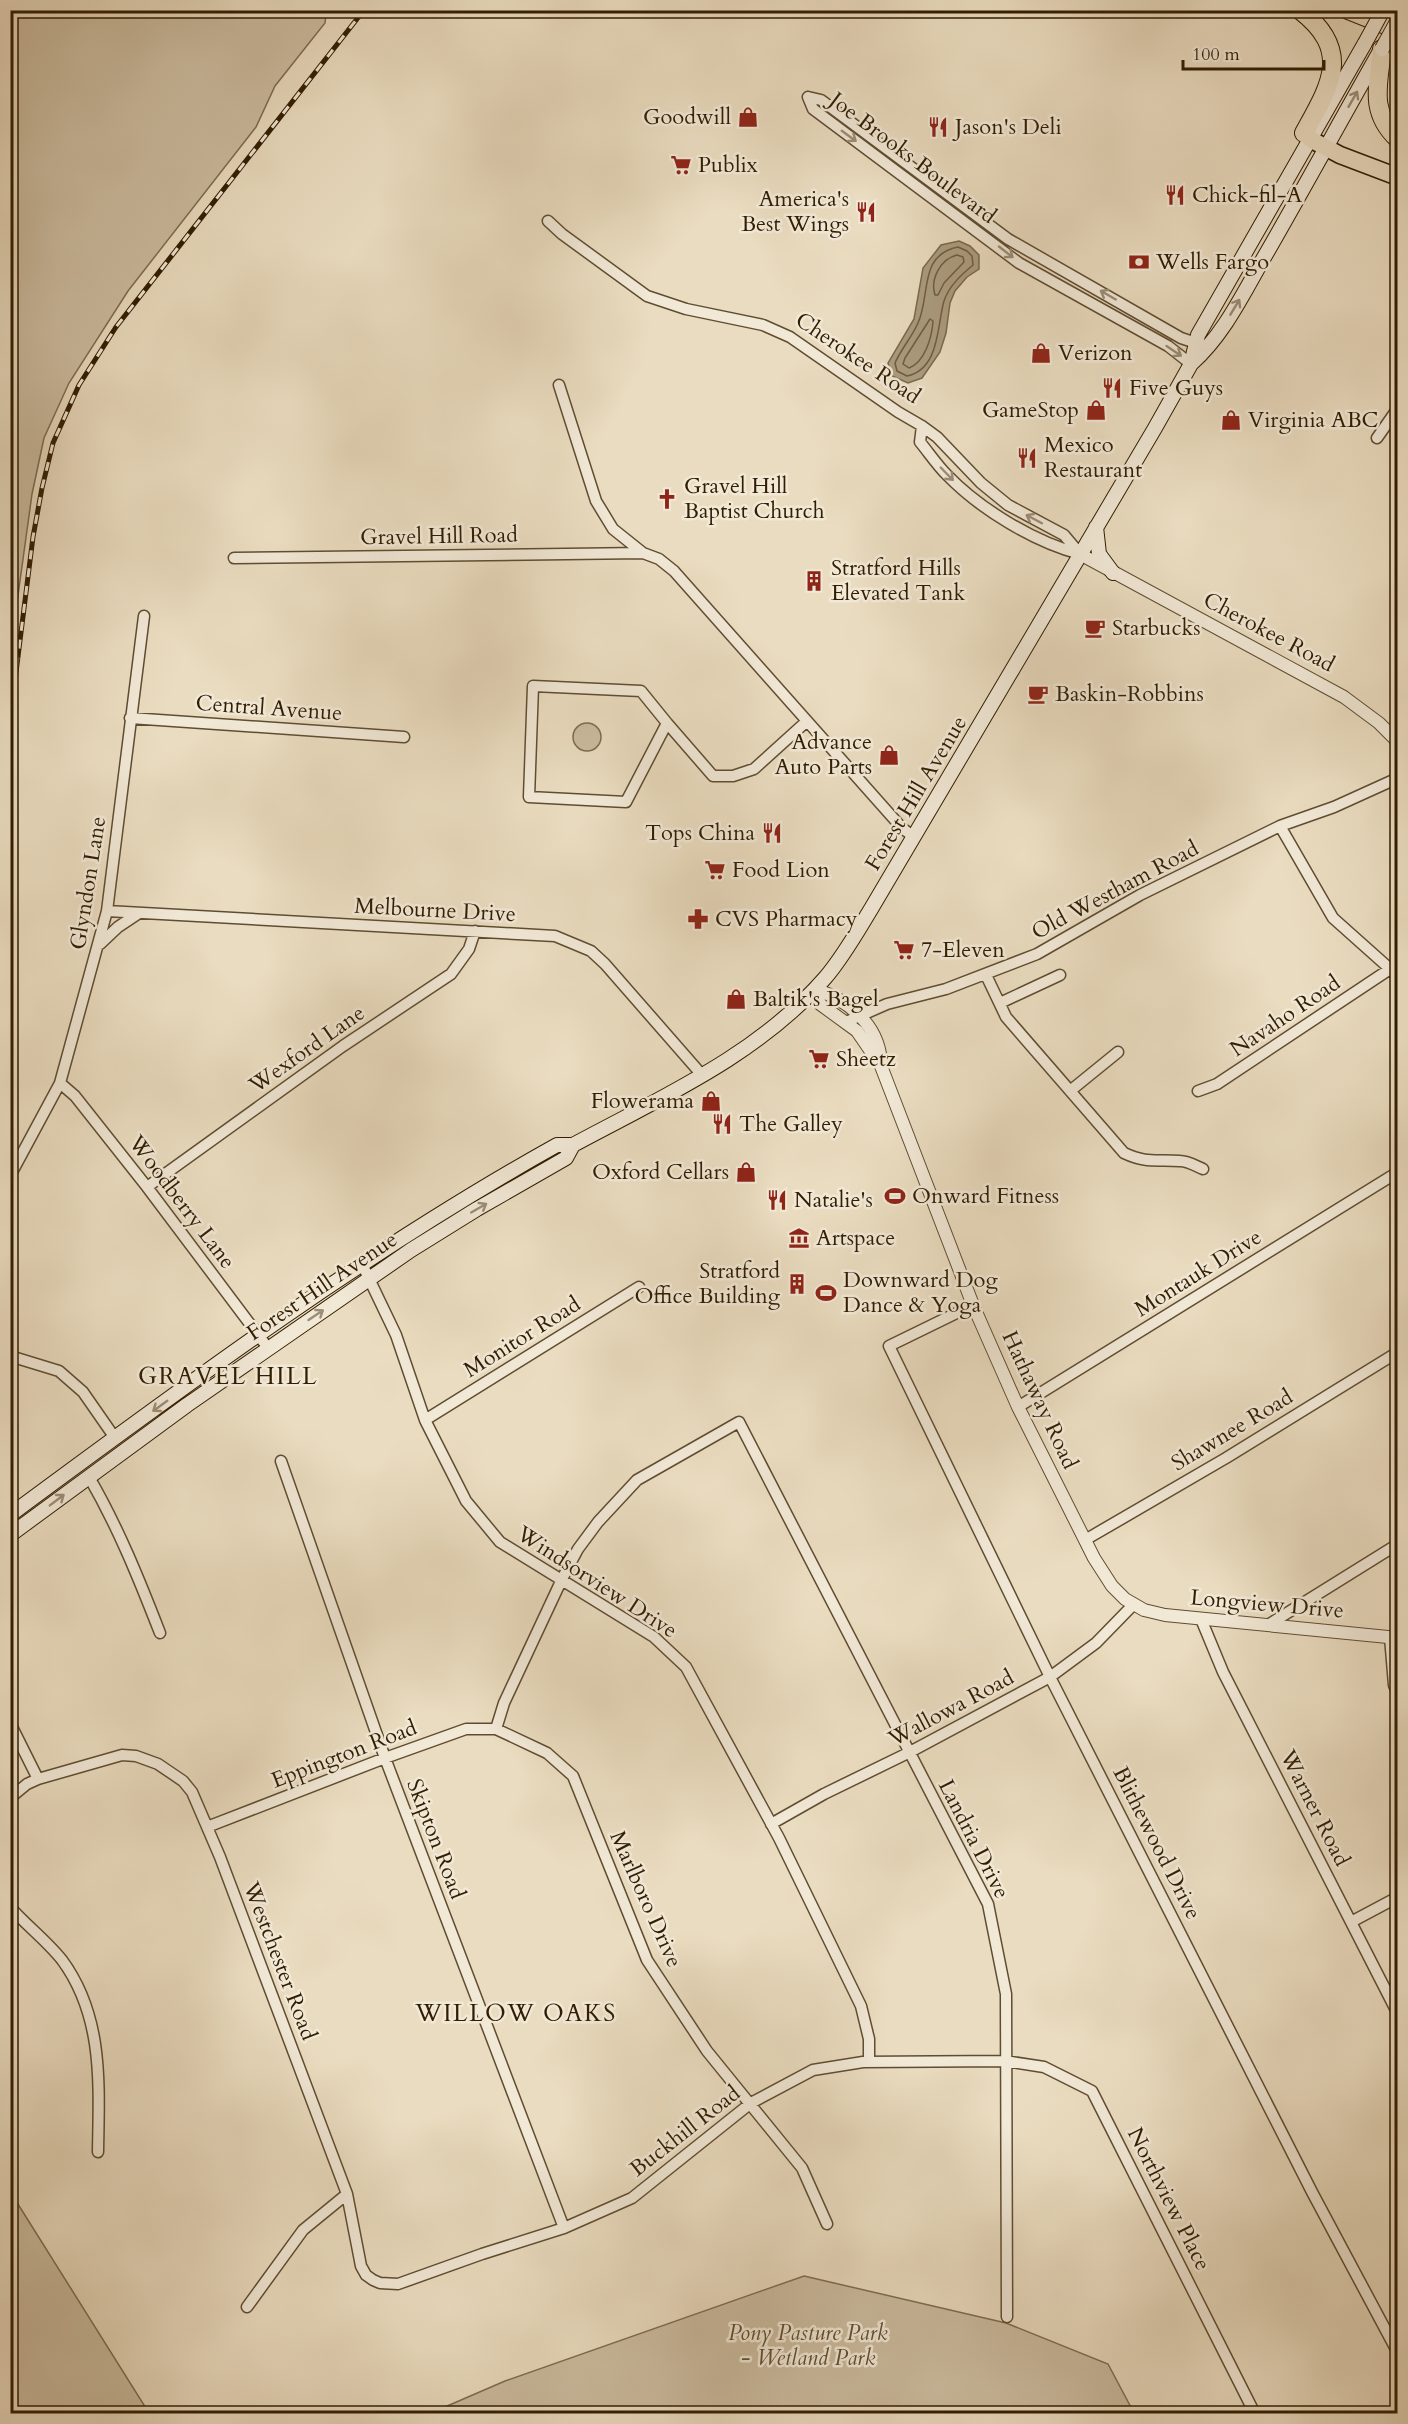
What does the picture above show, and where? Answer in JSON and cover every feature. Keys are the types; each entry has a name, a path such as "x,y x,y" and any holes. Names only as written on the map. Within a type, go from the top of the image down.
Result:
{"highway":[{"path":"1300,10 1313,21 1324,36 1330,49 1332,66 1328,91 1307,136 1325,149 1398,177"},
{"path":"1348,10 1398,30"},
{"path":"1373,46 1377,102 1386,125 1398,139"}],"main road":[{"name":"Forest Hill Avenue","path":"1191,364 1210,348 1325,149 1373,46 1383,10"},
{"name":"Forest Hill Avenue","path":"10,1515 259,1335 447,1208 557,1145 573,1145 702,1075 767,1032 814,989 856,934 1191,364 1201,329 1279,192 1280,177 1373,46 1398,20"},
{"path":"1096,527 1099,554 1113,573"},
{"name":"Forest Hill Avenue","path":"10,1535 268,1348 442,1230 566,1158 573,1145"}],"street":[{"name":"Joe Brooks Boulevard","path":"1191,364 1168,346 1019,262 813,109 808,97 821,100 1026,251 1089,284 1181,338 1210,348"},
{"name":"Cherokee Road","path":"549,221 561,234 647,296 687,309 776,329 937,437 981,483 1008,505 1064,535 1080,554"},
{"path":"559,385 596,501 613,529 644,553 659,559 674,571 902,828 914,837"},
{"path":"1377,438 1397,409"},
{"name":"Cherokee Road","path":"922,426 920,442 946,474 966,492 1020,529 1060,548 1080,554 1344,697 1379,723 1398,742"},
{"name":"Gravel Hill Road","path":"234,558 644,553"},
{"name":"Glyndon Lane","path":"10,1176 60,1083 99,946 107,911 144,616"},
{"path":"667,723 626,802 529,796 533,686 641,691 713,776 733,776 753,769 807,721"},
{"name":"Central Avenue","path":"130,718 404,737"},
{"name":"Old Westham Road","path":"846,1022 887,1004 931,994 986,975 1044,950 1140,895 1280,826 1334,807 1398,778"},
{"path":"1280,826 1333,918 1394,972"},
{"name":"Melbourne Drive","path":"107,911 555,936 591,951 652,1016 702,1075"},
{"path":"99,946 118,927 140,913"},
{"name":"Wexford Lane","path":"147,1187 343,1046 451,974 469,949 475,932"},
{"name":"Navaho Road","path":"1198,1091 1217,1084 1394,972"},
{"path":"986,975 1006,1017 1124,1153 1151,1162 1182,1161 1203,1169"},
{"path":"1000,1003 1060,975"},
{"name":"Hathaway Road","path":"814,989 829,993 869,1024 881,1050 881,1066"},
{"name":"Hathaway Road","path":"814,989 820,1004 846,1022 862,1037 881,1066 973,1305 1018,1407 1085,1540 1112,1586 1133,1605"},
{"path":"1070,1091 1118,1052"},
{"name":"Woodberry Lane","path":"60,1083 75,1096 147,1187 268,1348"},
{"name":"Montauk Drive","path":"1018,1407 1398,1172"},
{"name":"Windsorview Drive","path":"362,1264 396,1335 425,1420 466,1501 500,1542 654,1637 686,1667 771,1824 861,2006 868,2039 869,2062"},
{"name":"Monitor Road","path":"425,1420 639,1287"},
{"name":"Blithewood Drive","path":"973,1305 889,1346 1050,1677 1312,2192 1398,2353"},
{"name":"Shawnee Road","path":"1085,1540 1226,1458 1398,1352"},
{"path":"10,1356 59,1371 83,1392 115,1438"},
{"name":"Landria Drive","path":"562,1579 578,1550 598,1522 637,1480 739,1422 908,1754 988,1904 1006,1994 1007,2317"},
{"name":"Skipton Road","path":"281,1461 385,1758 564,2229"},
{"path":"89,1477 132,1561 159,1633"},
{"path":"1268,1625 1398,1545"},
{"path":"496,1729 504,1703 562,1579"},
{"name":"Wallowa Road","path":"771,1824 824,1794 908,1754 1050,1677 1096,1643 1133,1605"},
{"name":"Longview Drive","path":"1133,1605 1154,1613 1201,1619 1394,1638"},
{"name":"Warner Road","path":"1201,1619 1223,1672 1398,2014"},
{"path":"1394,1638 1394,1684 1398,1694"},
{"path":"10,1723 38,1779"},
{"name":"Eppington Road","path":"207,1827 466,1729 496,1729"},
{"name":"Marlboro Drive","path":"496,1729 547,1753 573,1776 647,1960 707,2051 802,2168 827,2224"},
{"name":"Westchester Road","path":"10,1798 27,1784 38,1779 122,1755 136,1756 158,1764 183,1781 192,1792 346,2194 361,2266 366,2275 380,2283 398,2284"},
{"path":"1351,1922 1398,1897"},
{"path":"10,1907 61,1959 85,2000 98,2056 98,2152"},
{"name":"Buckhill Road","path":"398,2284 482,2254 564,2229 632,2198 751,2103 813,2070 869,2062 1005,2061"},
{"name":"Northview Place","path":"1005,2061 1044,2067 1092,2091 1252,2408"},
{"path":"247,2307 303,2230 346,2194"}],"green space":[{"path":"11,10 325,10 326,13 325,23 275,86 256,127 128,291 69,383 44,438 32,494 11,646"},
{"path":"587,723 597,727 601,737 597,747 587,751 577,747 573,737 577,727"},
{"path":"11,2193 149,2413 11,2413"},
{"name":"Pony Pasture Park - Wetland Park","path":"804,2276 1006,2323 1108,2364 1134,2413 431,2413 505,2381"}],"water":[{"path":"959,241 970,246 979,255 979,269 967,277 955,291 950,303 946,333 940,352 922,378 908,383 892,376 888,363 914,319 923,268 941,245"}],"railway":[{"path":"10,720 33,537 42,488 53,443 79,385 116,327 364,10"}],"place":[{"name":"Goodwill","path":"748,117"},
{"name":"Jason's Deli","path":"938,127"},
{"name":"Publix","path":"681,165"},
{"name":"Chick-fil-A","path":"1175,195"},
{"name":"America's Best Wings","path":"866,212"},
{"name":"Wells Fargo","path":"1139,262"},
{"name":"Verizon","path":"1041,353"},
{"name":"Five Guys","path":"1112,388"},
{"name":"GameStop","path":"1096,410"},
{"name":"Virginia ABC","path":"1231,420"},
{"name":"Mexico Restaurant","path":"1027,458"},
{"name":"Gravel Hill Baptist Church","path":"667,499"},
{"name":"Stratford Hills Elevated Tank","path":"814,581"},
{"name":"Starbucks","path":"1095,628"},
{"name":"Baskin-Robbins","path":"1038,694"},
{"name":"Advance Auto Parts","path":"889,755"},
{"name":"Tops China","path":"772,833"},
{"name":"Food Lion","path":"715,870"},
{"name":"CVS Pharmacy","path":"698,919"},
{"name":"7-Eleven","path":"904,950"},
{"name":"Baltik's Bagel","path":"736,999"},
{"name":"Sheetz","path":"819,1059"},
{"name":"Flowerama","path":"711,1101"},
{"name":"The Galley","path":"722,1124"},
{"name":"Oxford Cellars","path":"746,1172"},
{"name":"Onward Fitness","path":"895,1196"},
{"name":"Natalie's","path":"777,1200"},
{"name":"Artspace","path":"799,1238"},
{"name":"Stratford Office Building","path":"797,1284"},
{"name":"Downward Dog Dance & Yoga","path":"826,1293"}],"district":[{"name":"GRAVEL HILL","path":"228,1376"},
{"name":"WILLOW OAKS","path":"516,2013"}]}
